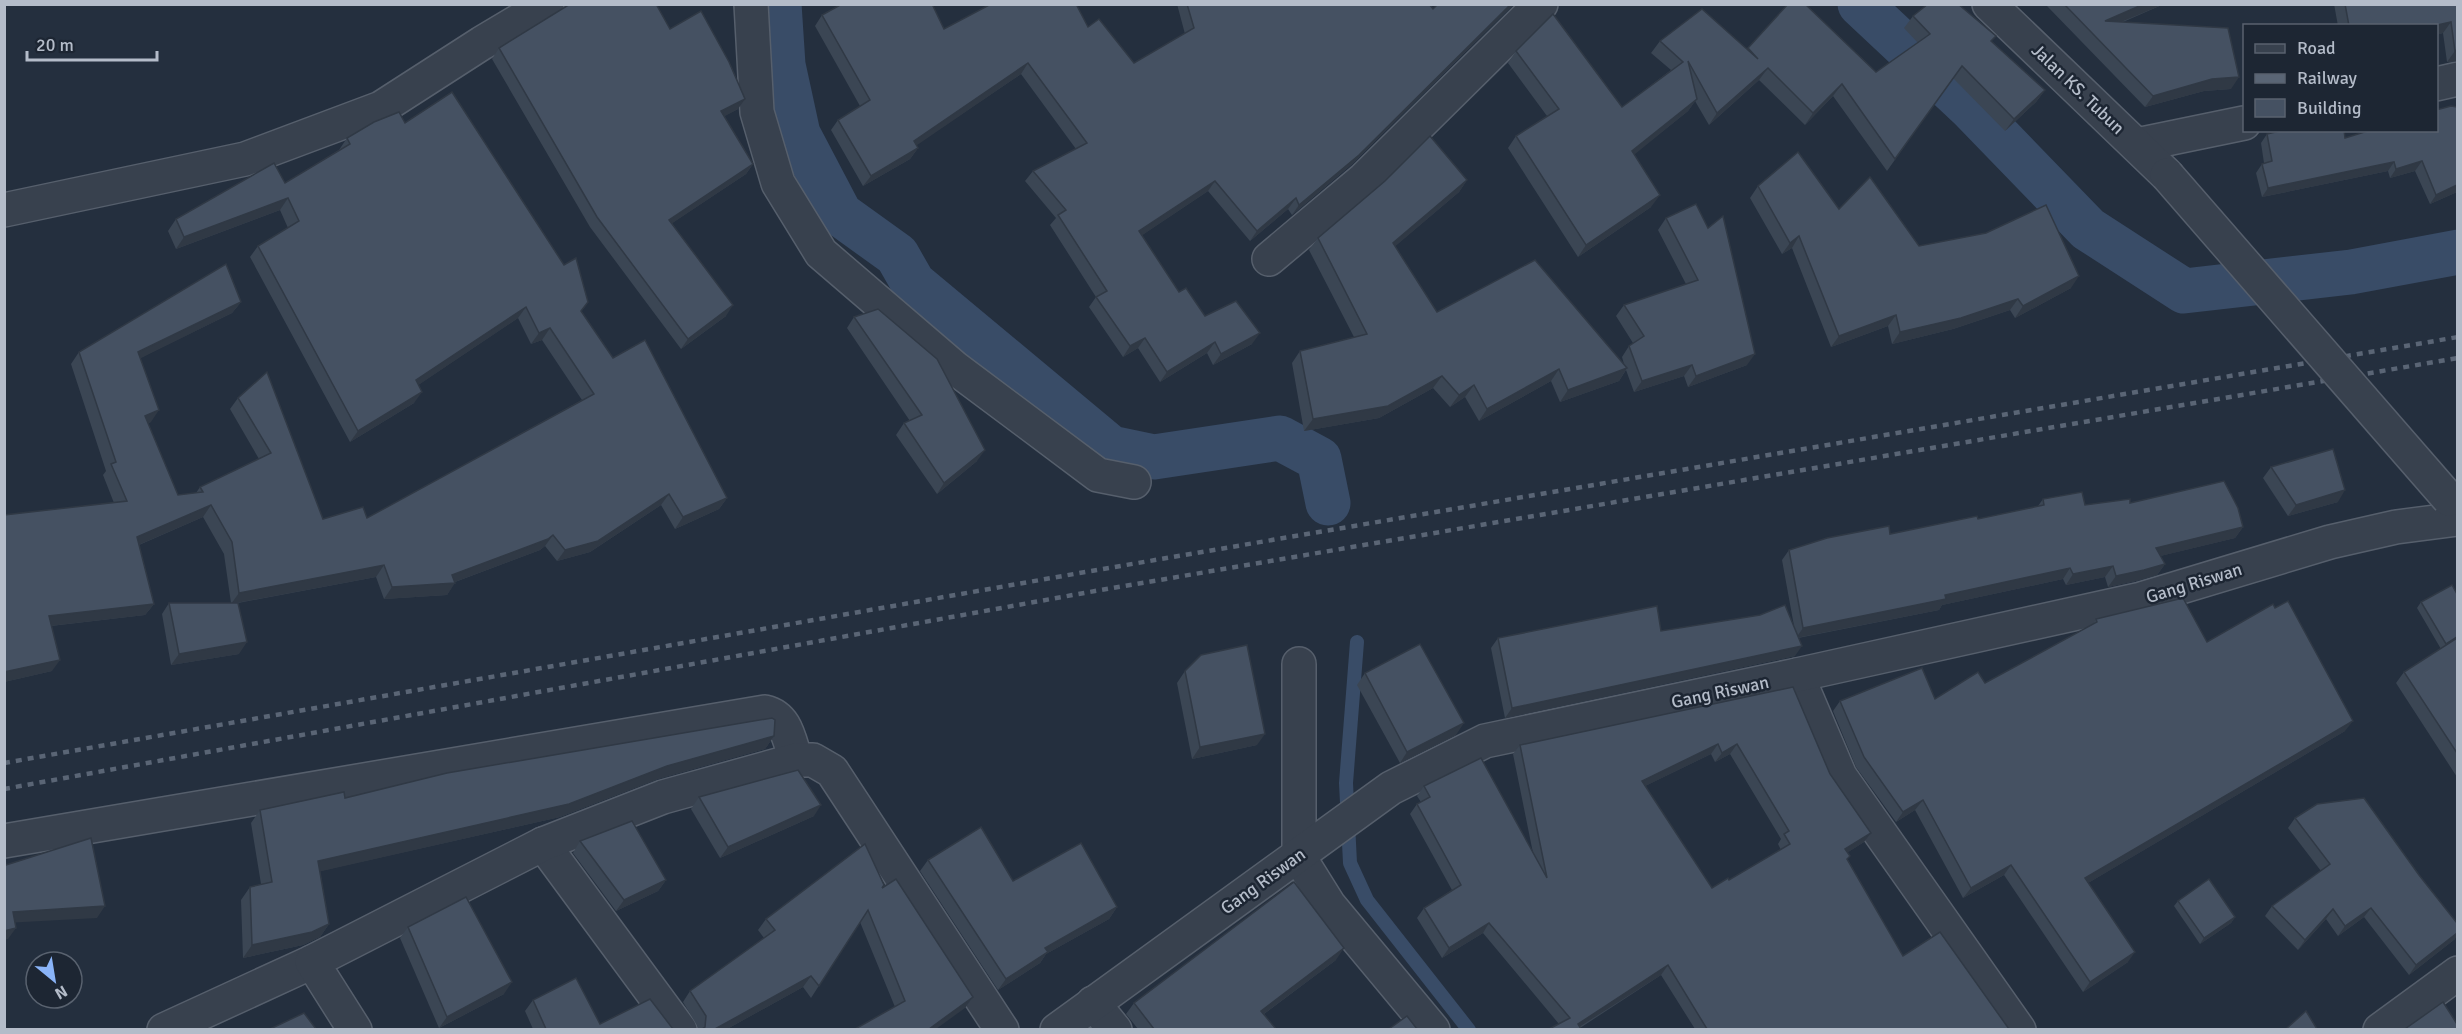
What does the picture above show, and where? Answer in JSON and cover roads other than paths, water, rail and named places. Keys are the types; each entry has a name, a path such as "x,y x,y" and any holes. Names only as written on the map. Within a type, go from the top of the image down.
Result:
{"street":[{"path":"4,210 245,159 350,120 381,108 547,4"},
{"path":"751,4 758,112 778,183 821,253 955,368 1098,476 1134,482"},
{"path":"1269,259 1364,178 1541,4"},
{"name":"Jalan KS. Tubun","path":"1989,4 2167,175 2453,509"},
{"path":"2438,84 2457,79"},
{"path":"2137,145 2243,123"},
{"name":"Gang Riswan","path":"1057,1029 1391,788 1485,741 2140,599 2330,542 2396,527 2453,509"},
{"path":"1299,664 1307,849 1329,905 1433,1029"},
{"path":"1797,675 1840,776 2019,1029"},
{"path":"4,841 765,712 776,714 782,721 796,760"},
{"path":"164,1029 312,962 543,844 663,797 796,760 813,760 832,771 1002,1029"},
{"path":"543,844 680,1029"},
{"path":"312,962 355,1029"},
{"path":"2380,1029 2457,973"},
{"path":"1093,1003 1115,1029"}],"waterway":[{"path":"779,4 783,65 798,134 840,214 897,255 913,283 1111,448 1154,457 1280,438 1319,459 1328,503"},
{"path":"1860,4 1971,108 2088,229 2184,291 2351,272 2458,252"},
{"path":"1357,642 1346,783 1350,863 1367,900 1469,1030"}],"railway":[{"path":"4,763 1091,571 2458,337"},
{"path":"4,789 1095,591 2458,358"}]}
